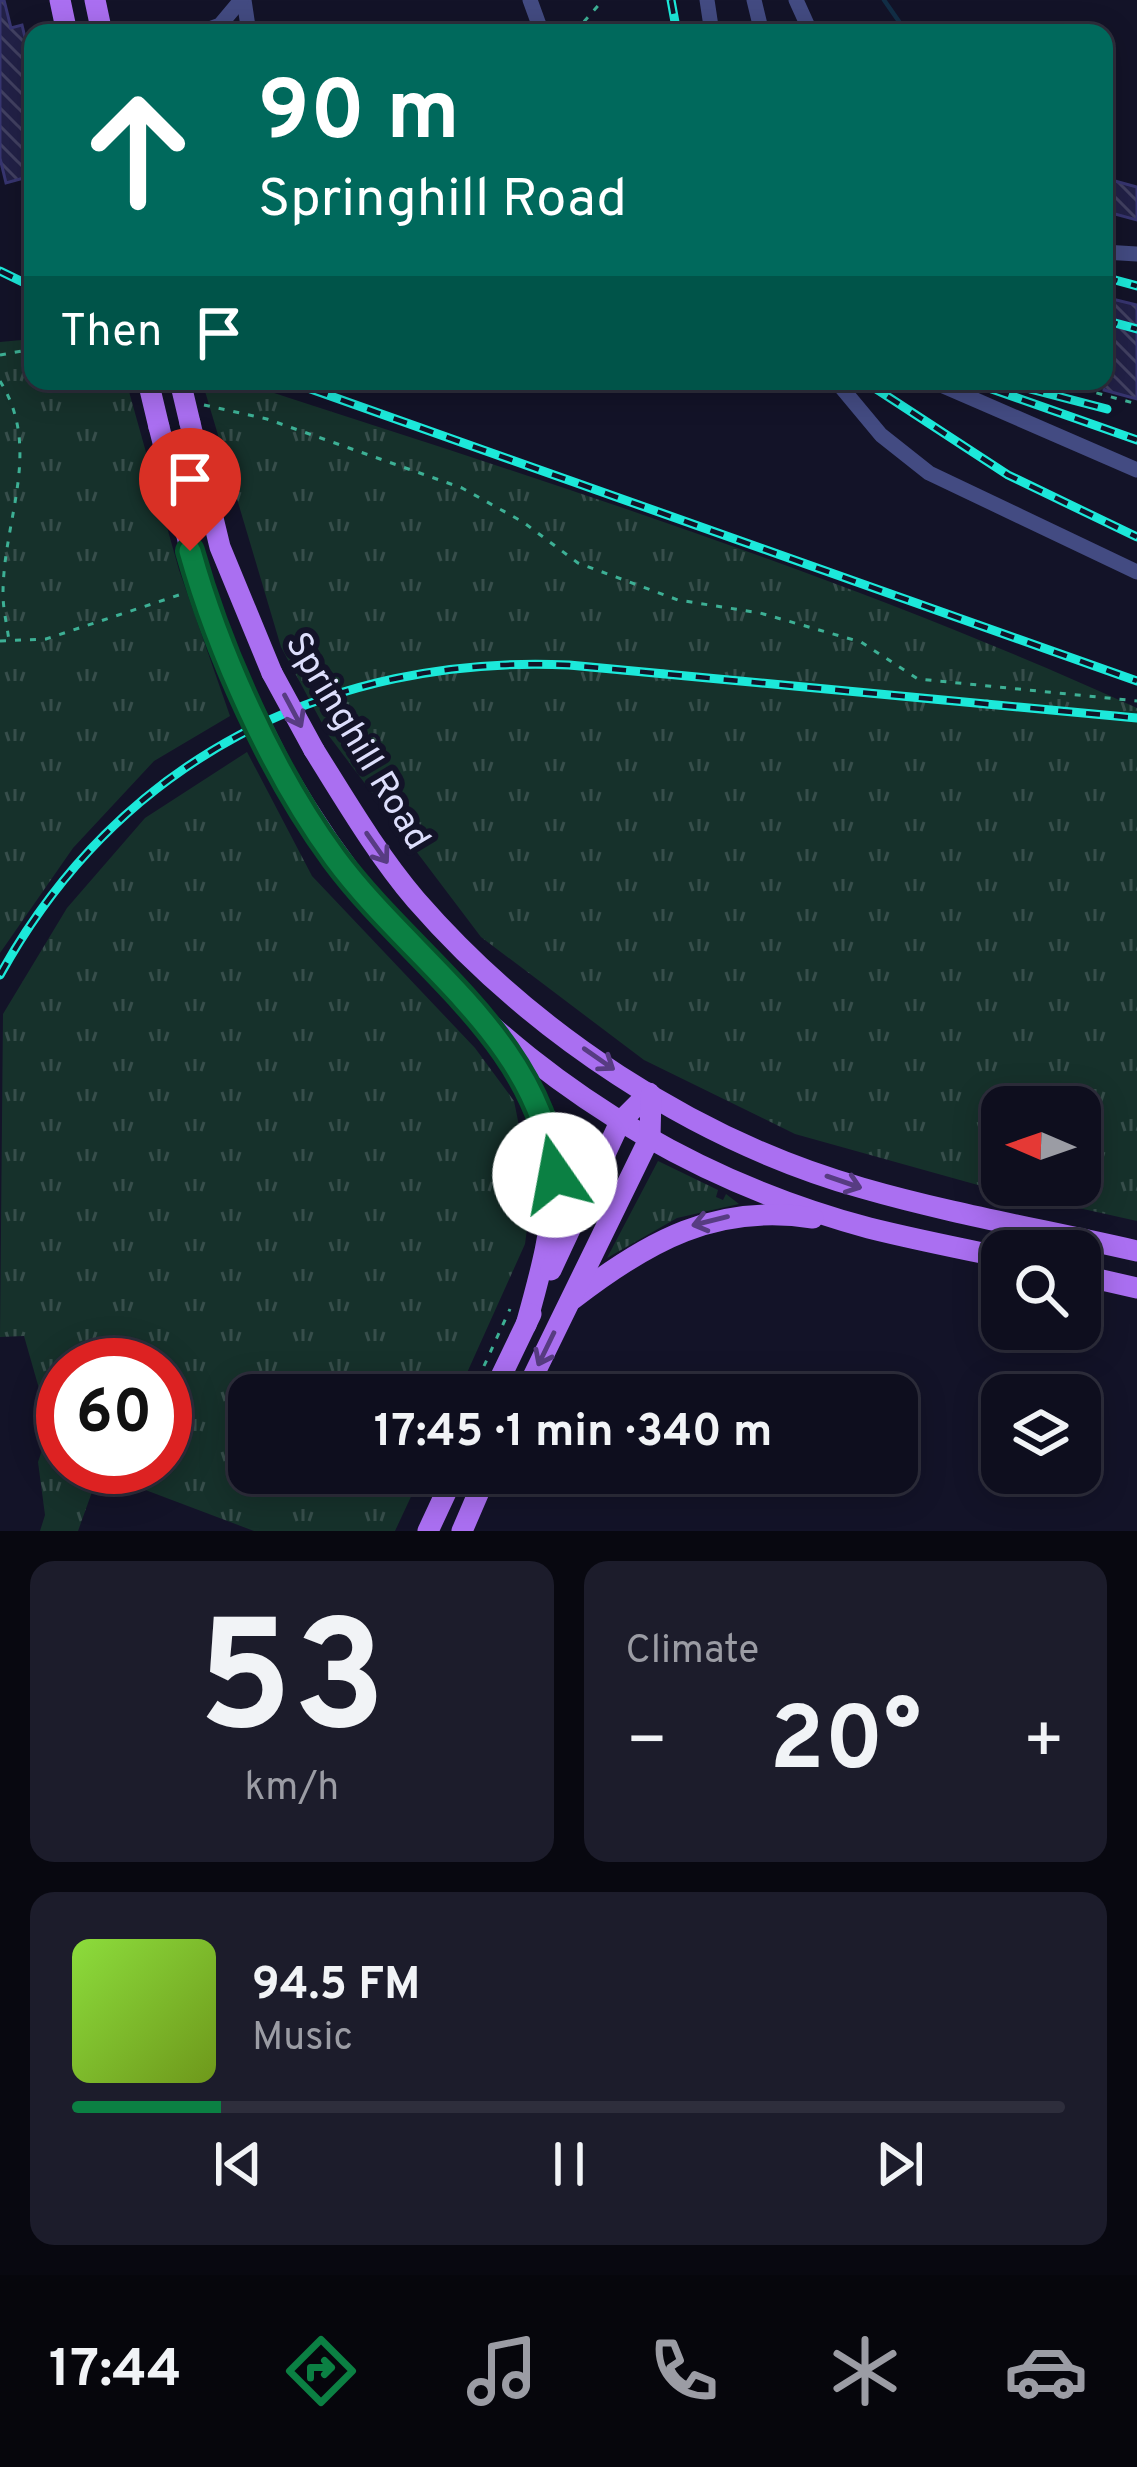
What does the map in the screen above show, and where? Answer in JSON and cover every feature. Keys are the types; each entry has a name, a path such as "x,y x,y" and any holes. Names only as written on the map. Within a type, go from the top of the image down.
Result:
{"main road":[{"name":"Springhill Road","path":"150,390 200,587 283,769 331,853 368,900 471,1009 620,1122 733,1178 867,1227 981,1253"},
{"name":"Springhill Road","path":"183,390 220,547 272,673 314,750 382,856 464,951 538,1017 650,1094 735,1139 862,1188 1137,1251"},
{"path":"471,1009 520,1070 545,1123 554,1159 554,1214 499,1374"},
{"path":"518,1316 620,1122 650,1094"},
{"path":"534,1374 650,1137 650,1094"},
{"path":"568,1303 651,1243 704,1221 771,1214 867,1227"},
{"path":"1101,1280 1137,1288"},
{"path":"428,1531 445,1494"},
{"path":"462,1531 478,1494"}],"street":[{"path":"222,24 242,0"},
{"path":"844,390 881,435 929,473 1137,572"},
{"path":"953,390 1137,470"}],"path":[{"path":"582,24 603,0"},
{"path":"0,381 20,416 21,460 2,592 9,641"},
{"path":"183,390 462,488 523,522 578,563 678,600 760,613 860,642 918,679 1137,700"},
{"path":"1086,390 1137,404"},
{"path":"0,641 46,639 200,587"},
{"path":"481,1373 518,1316"}],"green space":[{"path":"24,340 24,390 129,390 179,570 230,716 154,761 73,848 0,953 0,342"},
{"path":"205,390 265,390 692,532 917,615 1137,708 1137,1221 1070,1206 1101,1206 1101,1086 981,1086 981,1186 795,1134 644,1060 481,937 329,736 281,647"},
{"path":"247,752 312,876 475,1048 514,1101 532,1190 525,1244 466,1374 228,1374 228,1494 412,1494 395,1531 254,1531 156,1494 192,1494 192,1338 36,1338 36,1378 24,1336 0,1337 3,1014 67,908 145,818"},
{"path":"658,1161 718,1190 716,1197 723,1200 726,1194 739,1204 677,1218 607,1258"},
{"path":"42,1494 91,1494 78,1531 40,1531 45,1515"}],"building":[{"path":"4,0 11,28 22,25 24,33 24,178 6,183 0,158 0,1"},
{"path":"1113,180 1137,187 1137,220 1113,213"},
{"path":"1113,299 1137,305 1137,399 1104,390 1113,390"}],"waterway":[{"path":"884,0 901,24"}],"railway":[{"path":"671,0 675,24"},
{"path":"0,271 24,283"},
{"path":"1113,279 1137,286"},
{"path":"1113,322 1137,329"},
{"path":"313,390 1137,681"},
{"path":"878,390 1008,475 1137,537"},
{"path":"995,390 1137,440"},
{"path":"1034,390 1107,409"},
{"path":"0,975 48,900 105,835 168,780 238,736 314,702 395,679 480,666 569,665 1137,718"}],"route":[{"path":"190,551 242,687 331,853 380,916 507,1049 541,1112 555,1175"}]}
